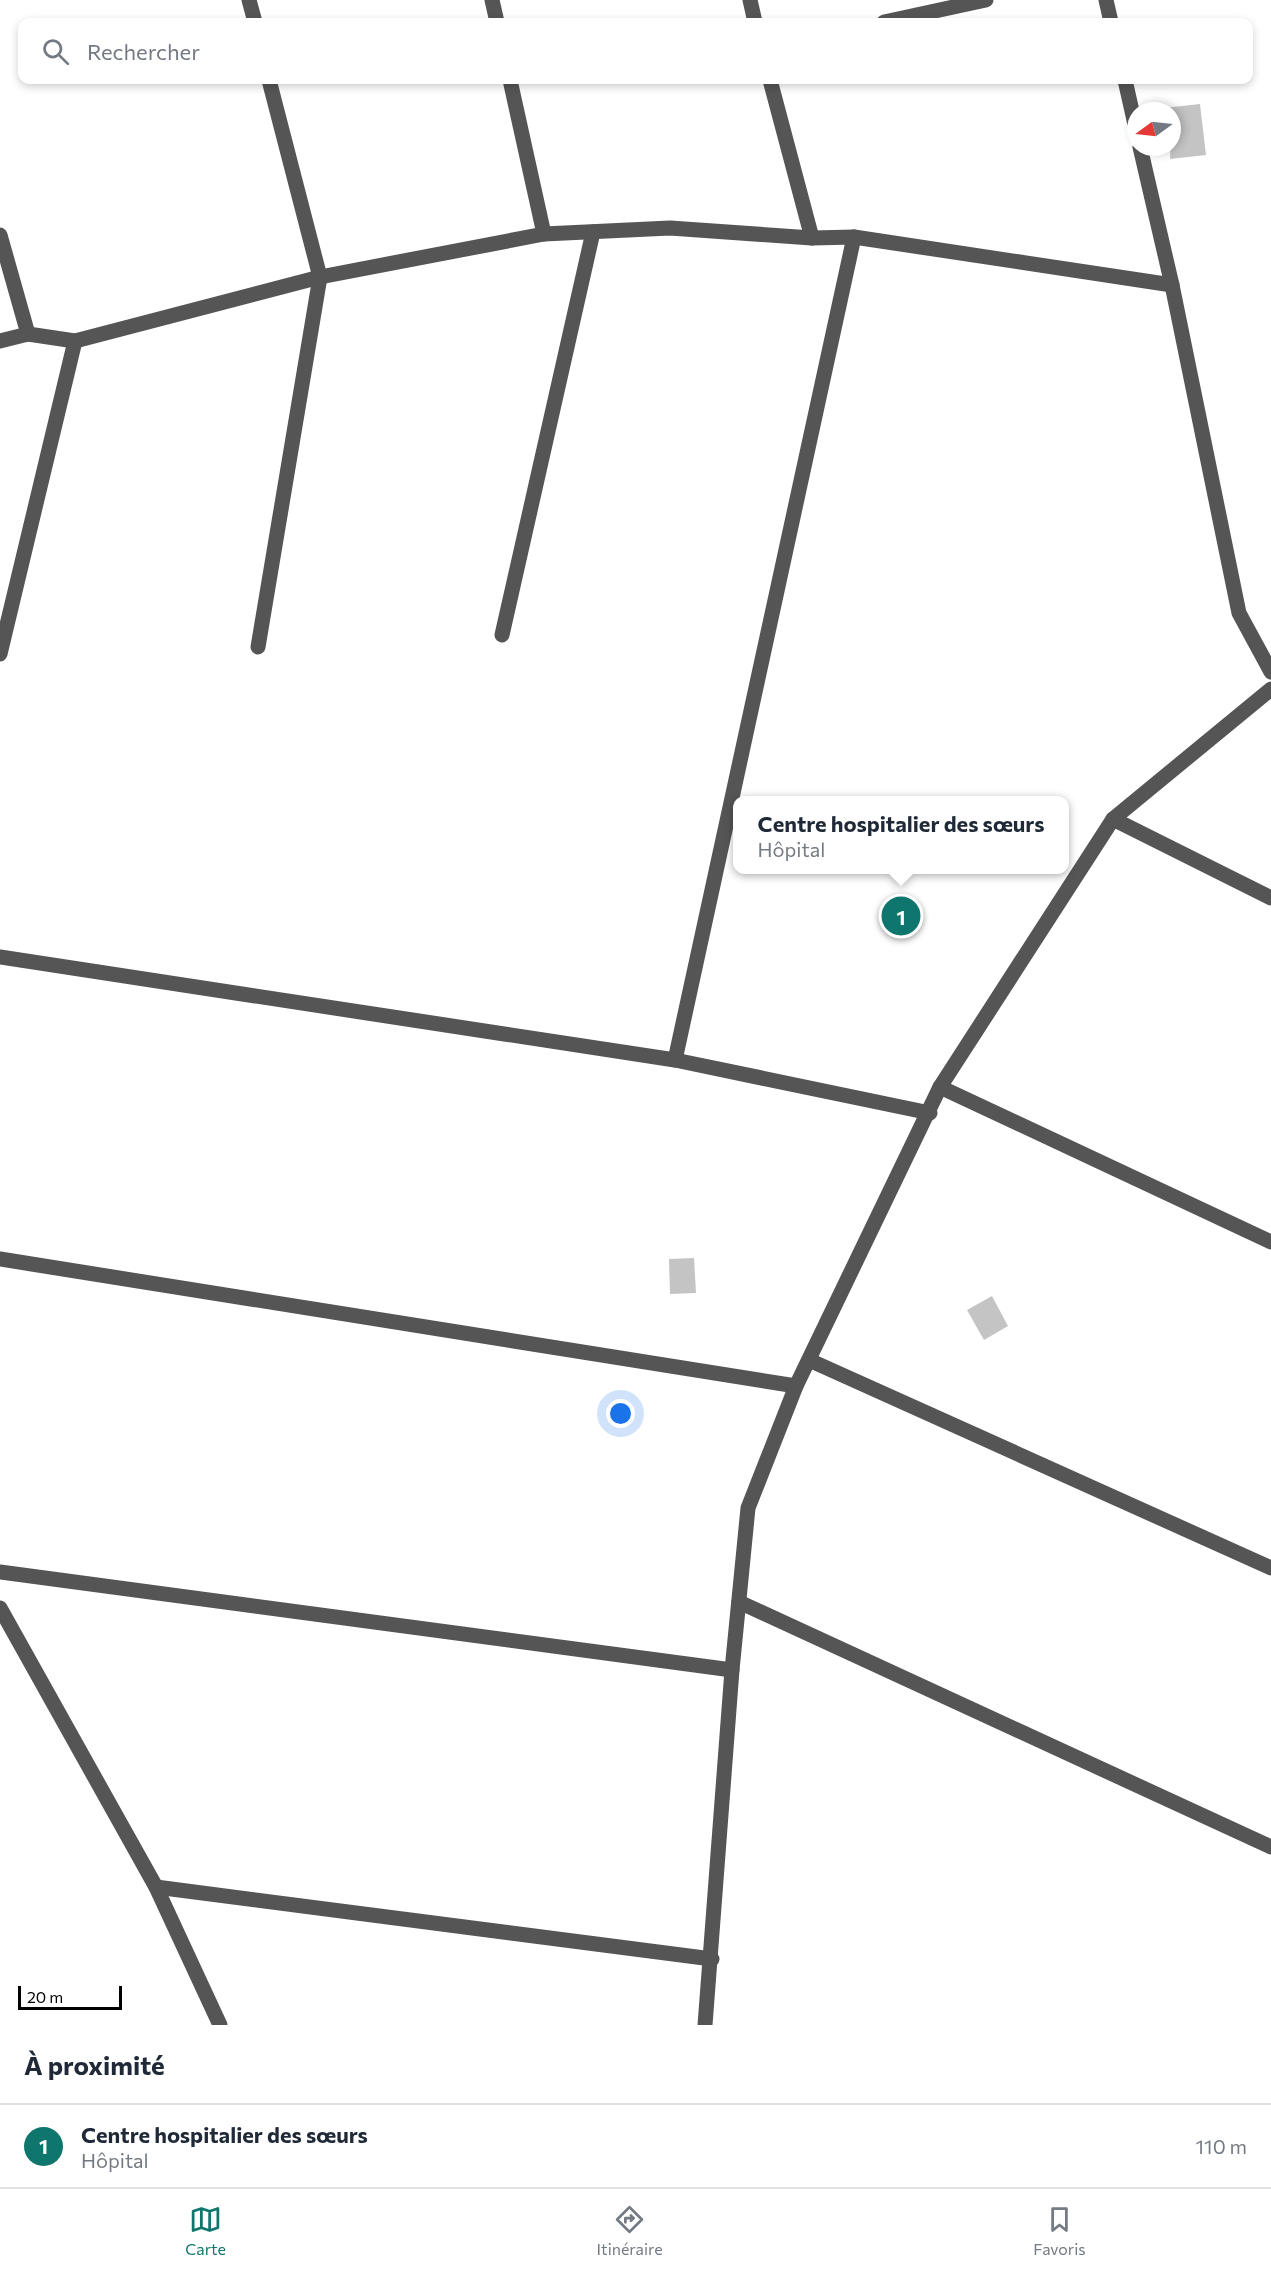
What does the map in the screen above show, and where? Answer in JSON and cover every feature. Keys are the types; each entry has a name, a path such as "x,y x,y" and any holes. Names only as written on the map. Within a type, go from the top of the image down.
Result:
{"street":[{"path":"249,0 254,18"},
{"path":"492,0 496,18"},
{"path":"750,0 754,18"},
{"path":"903,18 986,0"},
{"path":"1106,0 1111,18"},
{"path":"258,647 320,278 271,84"},
{"path":"511,84 544,234"},
{"path":"771,84 812,238"},
{"path":"1126,84 1130,102"},
{"path":"1142,156 1172,285 1239,613 1271,672"},
{"path":"0,341 28,334 75,341 320,278 544,234 670,228 812,238 854,237 1172,285"},
{"path":"502,635 593,232"},
{"path":"0,235 28,334"},
{"path":"675,1060 854,237"},
{"path":"1,645 75,341"},
{"path":"705,2025 712,1959 732,1670 748,1508 796,1386 930,1113 940,1087 1113,819 1271,689"},
{"path":"1113,819 1271,898"},
{"path":"0,957 675,1060 930,1113"},
{"path":"940,1087 1271,1242"},
{"path":"0,1259 796,1386"},
{"path":"809,1360 1271,1568"},
{"path":"0,1572 732,1670"},
{"path":"739,1602 1271,1847"},
{"path":"0,1608 156,1887 220,2025"},
{"path":"156,1887 712,1959"}],"building":[{"path":"1200,104 1206,155 1170,159 1170,156 1181,156 1181,106"},
{"path":"694,1258 696,1293 670,1294 669,1259"},
{"path":"992,1296 1008,1326 984,1340 967,1310"}],"place":[{"name":"Centre hospitalier des sœurs","path":"901,916"}]}
